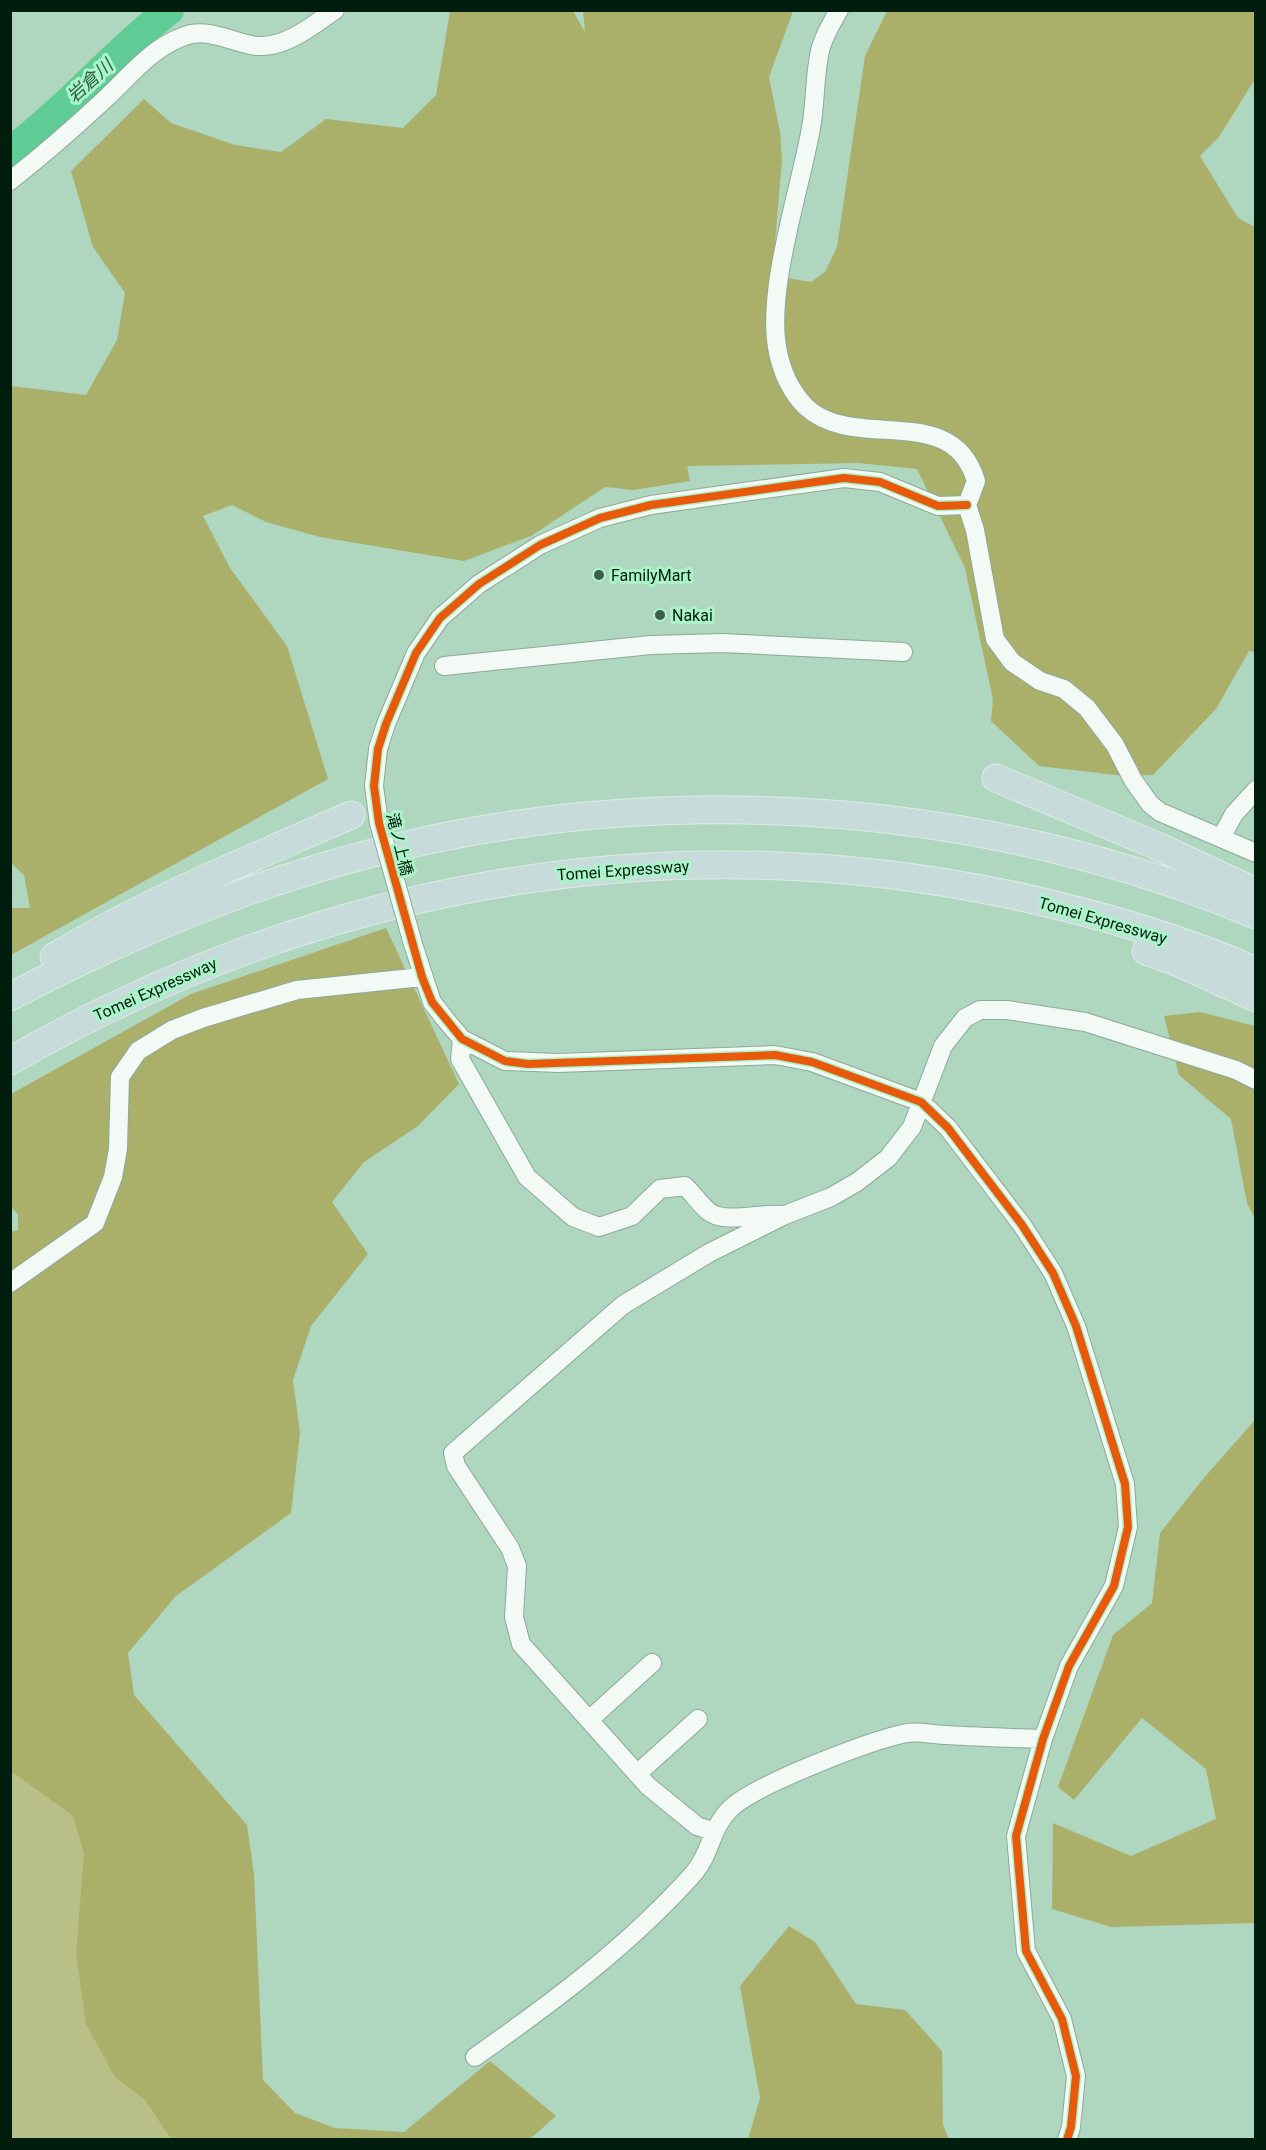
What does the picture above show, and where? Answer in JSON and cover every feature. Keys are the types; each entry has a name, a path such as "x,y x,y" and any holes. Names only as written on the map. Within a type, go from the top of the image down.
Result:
{"highway":[{"path":"996,778 1155,845 1256,892"},
{"path":"10,997 98,953 181,916 286,878 353,859 469,832 517,824 630,812 807,813 865,817 977,833 1092,859 1171,883 1256,915"},
{"path":"10,986 104,928 193,884 351,815"},
{"name":"Tomei Expressway","path":"10,1061 158,986 299,931 422,897 503,881 639,867 761,864 915,877 1024,898 1087,914 1165,938 1256,971"},
{"path":"639,867 894,889 997,906 1065,923 1177,962 1256,998"}],"street":[{"path":"10,180 54,146 137,66 181,37 200,32 259,46 278,43 300,34 335,10"},
{"path":"839,10 821,49 811,127 784,255 776,308 776,336 785,378 804,405 828,422 841,427 924,433 940,438 957,448 966,458 976,481 967,505 975,530 995,639 1012,662 1040,681 1064,689 1087,708 1115,745 1133,780 1150,804 1160,812 1222,836 1256,853"},
{"name":"滝ノ上橋","path":"462,1039 432,1002 422,977 379,823 374,786 378,749 386,724 416,653 440,618 478,584 531,551 600,518 651,505 844,478 880,482 938,507 967,505"},
{"path":"444,666 651,645 722,643 903,652"},
{"path":"1222,836 1234,814 1256,790"},
{"path":"10,1283 95,1223 113,1177 118,1149 120,1077 138,1051 172,1030 203,1018 297,990 422,977"},
{"path":"712,1831 697,1826 648,1786 521,1644 514,1617 517,1566 510,1548 456,1466 453,1453 623,1305 709,1253 785,1215 831,1197 857,1182 888,1158 912,1127 943,1046 965,1018 980,1010 1007,1010 1085,1022 1236,1070 1256,1080"},
{"path":"785,1215 767,1213 727,1219 710,1213 685,1186 660,1189 632,1216 599,1227 573,1217 527,1177 460,1059 462,1039 505,1060 528,1064 775,1055 812,1062 921,1102 955,1137 1022,1225 1053,1273 1076,1326 1125,1484 1128,1527 1114,1586 1069,1666 1043,1739 1016,1836 1026,1951 1062,2019 1076,2076 1071,2127 1067,2139"},
{"path":"589,1720 652,1663"},
{"path":"637,1774 698,1719"},
{"path":"475,2057 558,1999 636,1933 696,1871 712,1843 712,1831 731,1808 751,1793 864,1746 909,1733 1043,1739"}],"green space":[{"path":"450,11 573,11 585,32 583,11 793,11 769,77 780,132 782,160 773,266 781,277 811,282 825,272 837,247 865,56 887,11 1255,11 1255,79 1219,137 1200,156 1238,218 1255,227 1255,652 1249,651 1216,709 1153,775 1124,776 1039,766 991,721 993,700 965,568 917,469 858,463 687,466 690,481 633,490 605,487 531,536 464,561 320,537 266,522 232,505 203,516 230,568 287,646 328,779 11,955 11,908 30,908 24,875 10,862 11,386 86,395 117,340 125,293 93,247 71,171 144,99 171,123 235,145 281,152 326,119 403,128 436,95"},
{"path":"386,928 459,1084 418,1126 364,1162 332,1202 368,1254 311,1326 293,1380 300,1433 291,1513 176,1596 128,1653 134,1695 247,1825 254,1874 263,2080 295,2113 335,2128 404,2132 490,2061 556,2116 530,2139 171,2139 145,2100 115,2077 86,2024 76,1954 84,1853 73,1816 11,1771 10,1232 18,1230 18,1214 11,1207 11,1094 191,994"},
{"path":"1200,1012 1255,1026 1255,1219 1247,1203 1231,1119 1179,1075 1164,1016"},
{"path":"1255,1420 1255,1923 1111,1927 1052,1909 1053,1823 1131,1856 1216,1819 1206,1769 1142,1718 1074,1800 1058,1787 1113,1635 1152,1603 1160,1533 1203,1479"},
{"path":"10,1723 87,1806 220,2139 11,2139"},
{"path":"789,1926 815,1942 856,2004 905,2010 942,2051 943,2125 949,2139 748,2139 760,2098 740,1986"}],"waterway":[{"name":"岩倉川","path":"10,152 51,118 169,10"}],"cycle path":[{"path":"967,505 938,506 880,482 844,478 651,505 600,518 540,545 479,584 440,618 416,653 386,724 378,749 374,786 379,823 422,977 432,1002 462,1039 505,1061 528,1064 775,1055 812,1062 921,1102 948,1128 1022,1225 1053,1273 1076,1326 1125,1484 1128,1527 1114,1586 1069,1666 1043,1739 1016,1836 1026,1951 1062,2019 1076,2076 1071,2127 1067,2140"}],"place":[{"name":"FamilyMart","path":"599,575"},
{"name":"Nakai","path":"660,615"}]}
